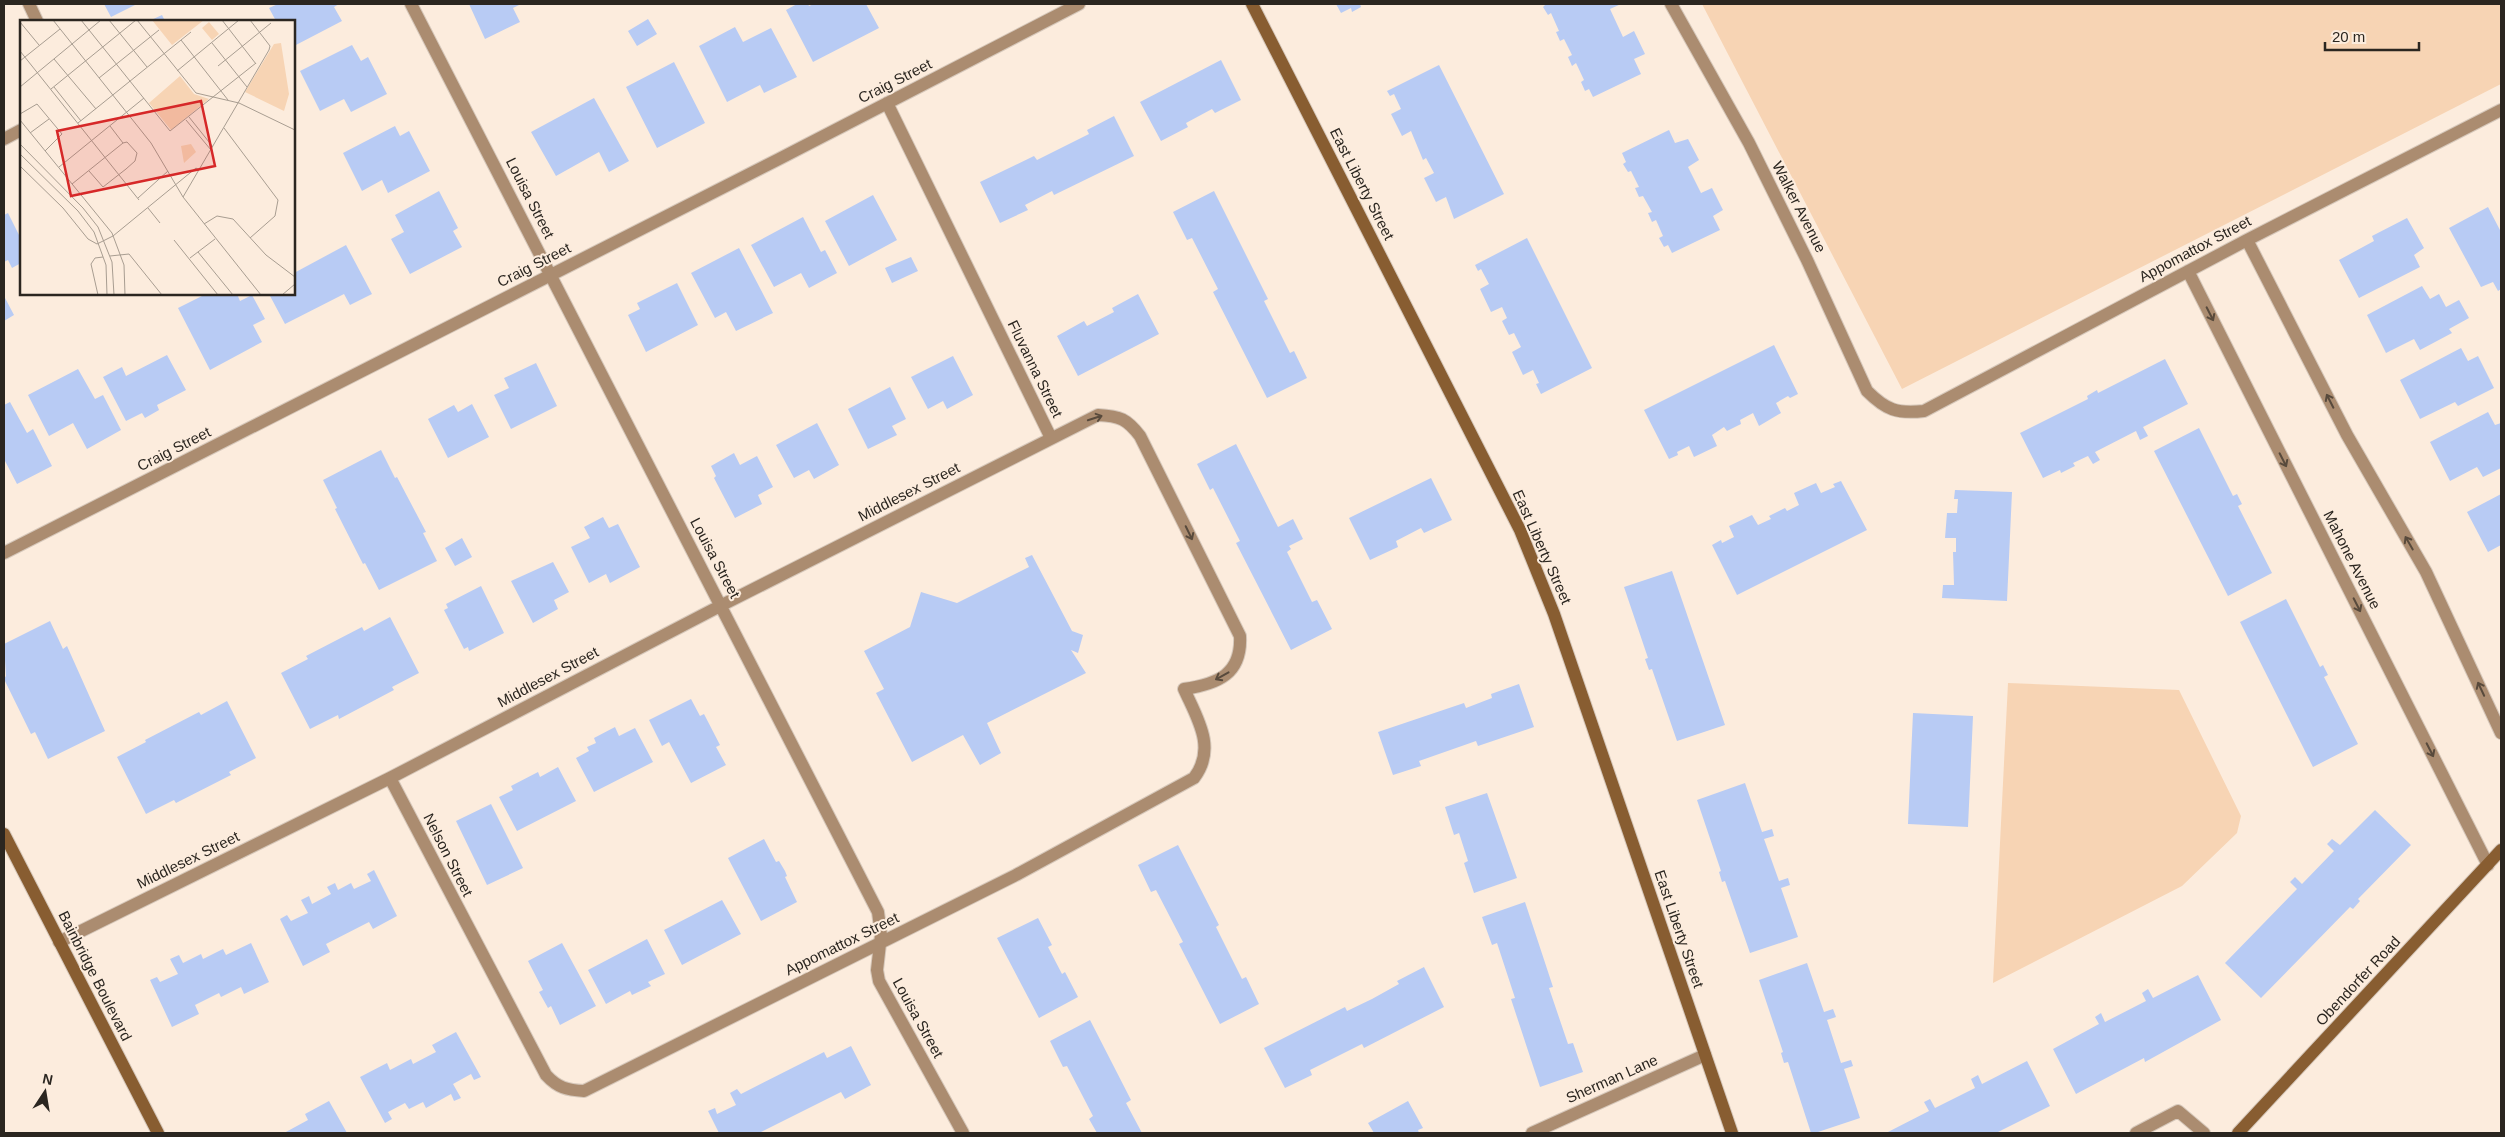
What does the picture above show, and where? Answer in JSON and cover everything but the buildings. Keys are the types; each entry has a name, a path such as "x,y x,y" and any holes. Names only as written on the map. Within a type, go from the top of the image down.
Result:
{"main road":[{"name":"East Liberty Street","path":"1252,4 1520,530 1554,614 1732,1133"},
{"name":"Bainbridge Boulevard","path":"4,834 158,1133"},
{"name":"Obendorfer Road","path":"2238,1133 2501,850"}],"street":[{"path":"29,4 36,20"},
{"name":"Louisa Street","path":"411,4 722,605 878,912 881,935 877,970 879,981 962,1133"},
{"name":"Craig Street","path":"4,553 1078,4"},
{"name":"Walker Avenue","path":"1671,4 1749,143 1807,260 1867,390 1880,404 1904,413"},
{"name":"Fluvanna Street","path":"887,103 1051,438 1098,415 1115,416 1130,423 1140,436 1240,636 1241,652 1234,668 1227,675 1200,687 1184,689"},
{"name":"Appomattox Street","path":"1904,413 1924,411 2247,240 2501,110"},
{"path":"4,139 20,131"},
{"path":"2247,240 2347,435 2426,572 2501,733"},
{"name":"Mahone Avenue","path":"2188,271 2488,864"},
{"name":"Middlesex Street","path":"59,942 390,778 722,605 1051,438"},
{"name":"Appomattox Street","path":"477,946 546,1075 555,1085 568,1090 584,1091 1016,875 1194,778 1200,770 1206,754 1205,736 1184,689"},
{"name":"Nelson Street","path":"390,778 477,946"},
{"name":"Sherman Lane","path":"1532,1133 1705,1055"},
{"path":"2136,1133 2178,1111 2204,1133"}],"shaded area":[{"path":"1702,4 2501,4 2501,84 1902,389"},
{"path":"2008,683 2179,690 2241,816 2237,833 2182,886 1993,983"}]}
